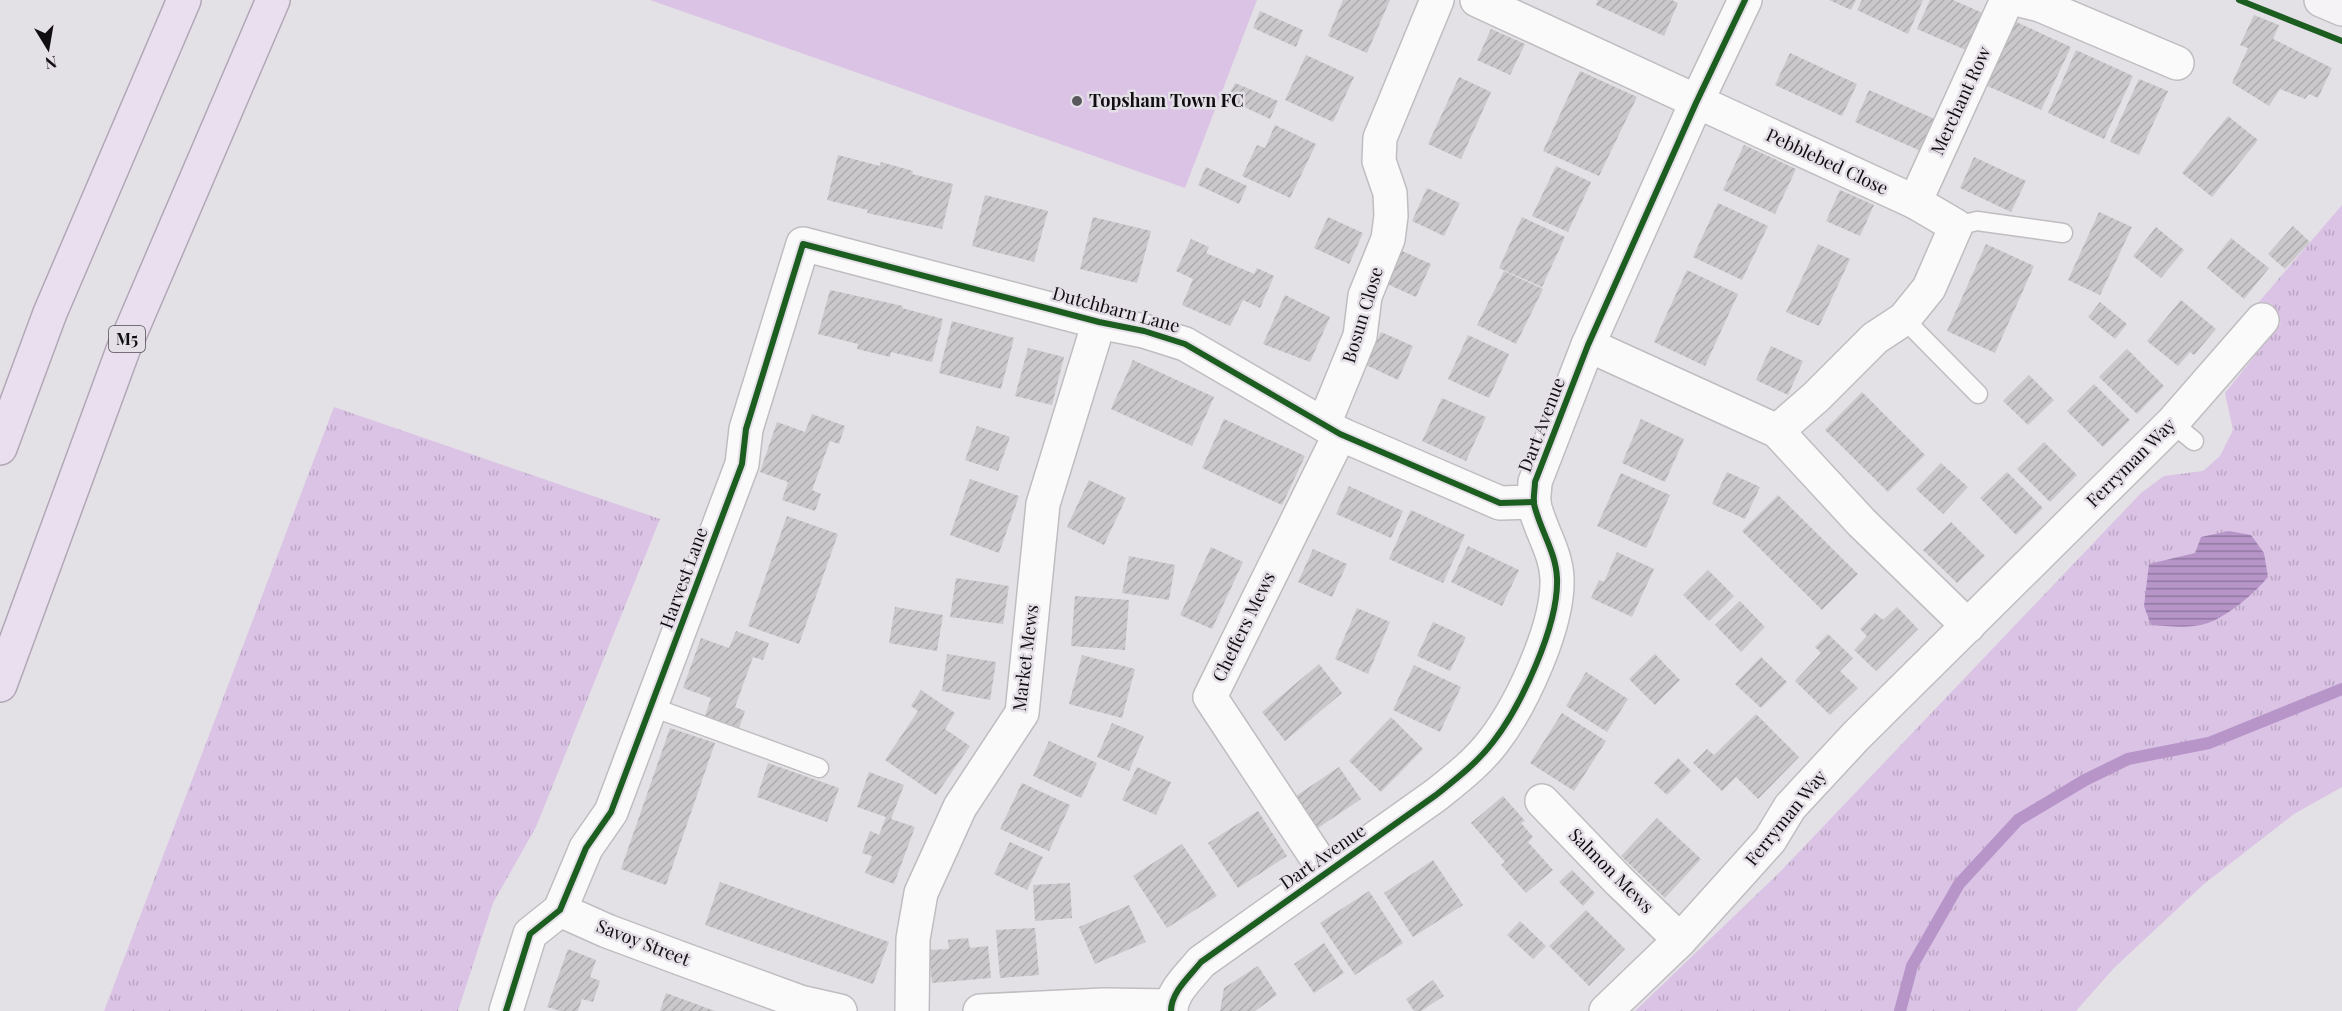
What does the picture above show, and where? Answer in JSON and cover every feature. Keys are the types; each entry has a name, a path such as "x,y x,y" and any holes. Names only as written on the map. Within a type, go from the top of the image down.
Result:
{"highway":[{"path":"0,448 50,314 184,0"},
{"name":"M5","path":"0,685 123,350 273,0"}],"street":[{"name":"Bosun Close","path":"1332,429 1360,336 1365,296 1388,239 1392,216 1390,193 1379,161 1380,138 1437,0"},
{"name":"Dart Avenue","path":"1171,1008 1180,987 1201,962 1436,795 1468,769 1493,742 1522,694 1538,664 1556,598 1557,577 1551,549 1541,527 1534,502 1535,482 1588,345 1696,103 1745,0"},
{"name":"Merchant Row","path":"1915,202 2007,0"},
{"path":"2020,0 2040,5 2177,63"},
{"path":"2321,0 2342,9"},
{"path":"1484,1 1696,103"},
{"name":"Pebblebed Close","path":"1696,103 1915,202 1956,226"},
{"path":"1777,431 1816,397 1875,338 1904,319 1929,288 1956,226"},
{"name":"Dutchbarn Lane","path":"803,244 1099,322 1144,331 1185,344 1332,429 1500,503 1534,502"},
{"name":"Harvest Lane","path":"560,910 586,848 611,812 742,464 746,429 803,244"},
{"name":"Ferryman Way","path":"1606,1011 1680,940 1770,840 1797,800 1856,736 1968,626 2183,432 2262,320"},
{"name":"Market Mews","path":"912,1011 913,939 921,893 960,807 1022,713 1043,504 1099,322"},
{"path":"1588,345 1777,431 1862,523 1968,626"},
{"name":"Cheffers Mews","path":"1326,872 1210,697 1332,429"},
{"name":"Salmon Mews","path":"1542,801 1680,940"},
{"path":"506,1011 530,934 560,910"},
{"name":"Savoy Street","path":"560,910 607,931 800,1002 840,1011"},
{"path":"980,1011 1103,1005 1171,1008"}],"lane":[{"path":"1956,226 1977,221 2063,232"},
{"path":"1904,319 1978,394"},
{"path":"652,707 819,768"}],"green space":[{"name":"Topsham Town FC","path":"650,0 1257,0 1185,188"},
{"path":"2342,205 2342,787 2294,814 2204,884 2114,968 2076,1011 1635,1011 1777,875 2141,493 2164,476 2203,471 2220,456 2233,430 2225,393 2281,323 2258,303"},
{"path":"334,407 660,519 536,827 493,903 458,1011 104,1011"}],"shaded area":[{"path":"2229,531 2251,535 2264,553 2268,577 2241,603 2216,620 2187,627 2151,625 2144,606 2149,564 2195,553 2201,537"}],"building":[{"path":"1343,0 1390,0 1367,53 1328,36"},
{"path":"1598,0 1672,0 1678,3 1664,36 1596,5"},
{"path":"1829,0 1856,0 1851,10"},
{"path":"1862,0 1923,0 1908,34 1857,10"},
{"path":"1930,0 1953,0 1985,14 1968,51 1917,29"},
{"path":"1260,11 1303,30 1296,47 1253,28"},
{"path":"2254,15 2279,25 2273,39 2332,68 2318,98 2309,94 2305,99 2280,89 2269,106 2232,83 2248,48 2240,45"},
{"path":"2012,20 2071,47 2041,110 1983,84"},
{"path":"1491,29 1525,44 1510,75 1477,60"},
{"path":"2076,50 2133,76 2104,139 2048,113"},
{"path":"1790,53 1857,84 1842,116 1775,85"},
{"path":"1306,55 1354,77 1333,122 1285,100"},
{"path":"1580,71 1637,97 1599,176 1543,151"},
{"path":"1459,77 1491,92 1461,159 1428,144"},
{"path":"2139,79 2168,91 2139,155 2110,142"},
{"path":"1235,83 1278,101 1270,119 1227,99"},
{"path":"1869,90 1937,120 1923,152 1855,122"},
{"path":"2228,116 2258,140 2212,197 2182,173"},
{"path":"1275,125 1316,144 1290,198 1242,176 1257,145 1265,148"},
{"path":"1744,145 1796,169 1775,214 1723,190"},
{"path":"838,155 880,166 881,162 913,171 912,174 953,184 942,229 867,213 868,210 827,200"},
{"path":"1974,157 2026,181 2011,212 1960,188"},
{"path":"1556,166 1591,182 1568,232 1532,216"},
{"path":"1206,167 1247,186 1239,204 1198,185"},
{"path":"1427,188 1460,203 1444,236 1412,221"},
{"path":"1840,190 1874,205 1860,236 1826,221"},
{"path":"985,195 1048,211 1034,262 972,246"},
{"path":"1718,203 1768,226 1742,280 1693,257"},
{"path":"2099,212 2132,227 2100,295 2068,280"},
{"path":"1093,217 1151,231 1137,283 1080,269"},
{"path":"1328,217 1363,233 1349,264 1314,248"},
{"path":"1522,217 1565,237 1542,287 1499,268"},
{"path":"2293,226 2310,242 2285,269 2268,254"},
{"path":"2156,227 2184,250 2161,278 2133,256"},
{"path":"2231,238 2269,268 2244,299 2207,268"},
{"path":"1191,239 1209,247 1206,253 1254,274 1257,268 1274,276 1260,308 1243,300 1230,326 1182,305 1193,279 1176,271"},
{"path":"1818,244 1850,259 1819,326 1786,312"},
{"path":"1986,244 2034,266 1995,353 1947,331"},
{"path":"1400,250 1431,264 1416,297 1385,283"},
{"path":"1687,270 1738,294 1705,366 1654,342"},
{"path":"1504,271 1543,289 1516,344 1477,325"},
{"path":"830,290 903,306 902,308 943,319 932,362 891,352 890,357 857,349 858,344 818,334"},
{"path":"1285,295 1330,317 1310,362 1263,344"},
{"path":"2181,300 2216,329 2194,355 2190,352 2178,366 2147,341"},
{"path":"2100,302 2127,324 2115,339 2088,317"},
{"path":"952,321 1014,338 1001,389 939,373"},
{"path":"1381,332 1413,346 1398,380 1366,365"},
{"path":"1468,335 1509,354 1489,398 1448,379"},
{"path":"1771,346 1803,361 1788,395 1756,380"},
{"path":"1028,348 1064,357 1052,405 1015,396"},
{"path":"2127,349 2164,386 2137,414 2099,377"},
{"path":"1133,360 1214,397 1192,446 1111,409"},
{"path":"2029,375 2054,400 2028,425 2003,401"},
{"path":"2094,384 2130,420 2103,447 2067,411"},
{"path":"1862,392 1925,455 1888,492 1825,430"},
{"path":"1442,398 1486,417 1466,461 1422,441"},
{"path":"812,414 845,426 839,444 830,441 812,490 821,494 815,511 782,500 788,482 760,472 777,422 805,432"},
{"path":"1224,419 1305,456 1282,505 1202,468"},
{"path":"1641,419 1684,439 1665,482 1622,463"},
{"path":"977,426 1010,437 998,471 965,460"},
{"path":"2044,442 2077,475 2050,502 2017,469"},
{"path":"1941,463 1968,487 1943,514 1916,489"},
{"path":"1727,472 1760,487 1745,519 1712,504"},
{"path":"2007,472 2043,508 2016,535 1980,498"},
{"path":"1621,473 1670,495 1646,548 1597,526"},
{"path":"970,479 1019,496 999,553 950,535"},
{"path":"1089,480 1126,498 1104,545 1067,527"},
{"path":"1349,486 1403,511 1391,538 1336,514"},
{"path":"1778,495 1858,574 1822,610 1742,531"},
{"path":"1411,510 1465,535 1443,583 1389,559"},
{"path":"787,516 838,534 799,644 748,626"},
{"path":"1951,522 1985,556 1957,583 1923,550"},
{"path":"1468,546 1519,570 1502,606 1451,582"},
{"path":"1211,547 1243,562 1212,629 1180,615"},
{"path":"1313,549 1347,564 1332,597 1298,582"},
{"path":"1617,552 1654,569 1632,617 1591,598 1599,580 1604,582"},
{"path":"1129,556 1175,565 1169,600 1122,593"},
{"path":"1708,570 1734,596 1709,621 1683,595"},
{"path":"956,578 1009,586 1003,624 950,617"},
{"path":"1075,596 1129,600 1125,650 1071,646"},
{"path":"1740,601 1765,627 1741,652 1715,625"},
{"path":"895,607 943,615 937,651 889,643"},
{"path":"1897,607 1918,629 1876,671 1854,650 1867,636 1860,629 1875,613 1883,620"},
{"path":"1357,608 1390,622 1368,674 1335,659"},
{"path":"1433,622 1466,637 1450,671 1417,656"},
{"path":"736,631 769,643 763,660 753,657 735,707 745,711 739,728 705,716 711,698 683,688 701,638 729,648"},
{"path":"1828,634 1853,658 1840,671 1858,688 1830,715 1795,681 1821,653 1815,647"},
{"path":"947,654 996,662 990,700 942,691"},
{"path":"1655,654 1680,680 1655,705 1629,679"},
{"path":"1082,655 1135,669 1122,718 1069,704"},
{"path":"1761,657 1787,682 1761,708 1735,684"},
{"path":"1319,664 1342,693 1285,741 1262,712"},
{"path":"1414,665 1461,687 1440,732 1393,710"},
{"path":"1586,672 1628,699 1607,732 1566,706"},
{"path":"921,690 955,713 945,729 970,746 936,795 885,760 918,711 911,706"},
{"path":"1562,713 1606,741 1574,791 1530,763"},
{"path":"1756,714 1799,757 1758,799 1736,777 1722,791 1693,763 1707,749 1714,755"},
{"path":"1391,717 1423,749 1381,792 1349,761"},
{"path":"1112,723 1144,736 1129,771 1097,757"},
{"path":"670,728 715,743 666,885 621,869"},
{"path":"1049,741 1097,763 1081,798 1033,776"},
{"path":"1678,758 1691,771 1667,795 1654,783"},
{"path":"768,763 839,788 827,822 757,797"},
{"path":"1137,767 1171,782 1156,815 1122,800"},
{"path":"1339,767 1361,799 1318,828 1296,796"},
{"path":"869,772 904,785 891,819 915,827 894,884 865,873 872,856 862,853 870,831 879,835 886,817 857,807"},
{"path":"1022,783 1070,805 1049,851 1000,829"},
{"path":"1503,796 1525,821 1521,823 1533,837 1528,842 1553,870 1526,893 1501,865 1505,862 1471,823"},
{"path":"1258,811 1287,856 1238,888 1208,843"},
{"path":"1657,818 1701,859 1665,898 1621,856"},
{"path":"1010,842 1043,857 1027,890 994,874"},
{"path":"1182,844 1217,896 1167,928 1133,876"},
{"path":"1433,860 1463,905 1413,937 1384,893"},
{"path":"1572,870 1595,893 1583,906 1559,882"},
{"path":"720,882 889,942 873,984 705,925"},
{"path":"1070,883 1072,918 1035,921 1033,885"},
{"path":"1369,891 1403,943 1355,975 1320,923"},
{"path":"1129,905 1146,942 1095,964 1079,927"},
{"path":"1586,910 1625,949 1589,986 1549,946"},
{"path":"1520,921 1546,946 1533,959 1507,935"},
{"path":"1035,928 1039,975 1000,978 996,930"},
{"path":"968,938 970,948 988,946 991,978 932,983 929,950 949,949 948,940"},
{"path":"1324,943 1344,973 1314,993 1294,964"},
{"path":"568,949 596,960 590,977 600,981 593,1002 582,999 578,1011 560,1011 547,1007"},
{"path":"1258,966 1277,995 1255,1011 1220,1011 1224,988"},
{"path":"1433,980 1444,996 1421,1011 1414,1011 1406,999"},
{"path":"666,993 715,1011 660,1011"}],"waterway":[{"path":"1900,1011 1912,966 1959,884 2018,820 2085,780 2128,759 2209,743 2342,689"}],"cycle path":[{"path":"1171,1011 1174,997 1201,962 1451,783 1487,750 1515,708 1545,641 1556,597 1556,568 1534,504 1535,482 1588,345 1696,103 1745,0"},
{"path":"2239,0 2342,41"},
{"path":"506,1011 530,934 560,910 586,848 611,812 742,464 746,429 803,244 1099,322 1144,331 1185,344 1340,434 1500,503 1534,502"}],"place":[{"name":"Topsham Town FC","path":"1077,101"}]}
